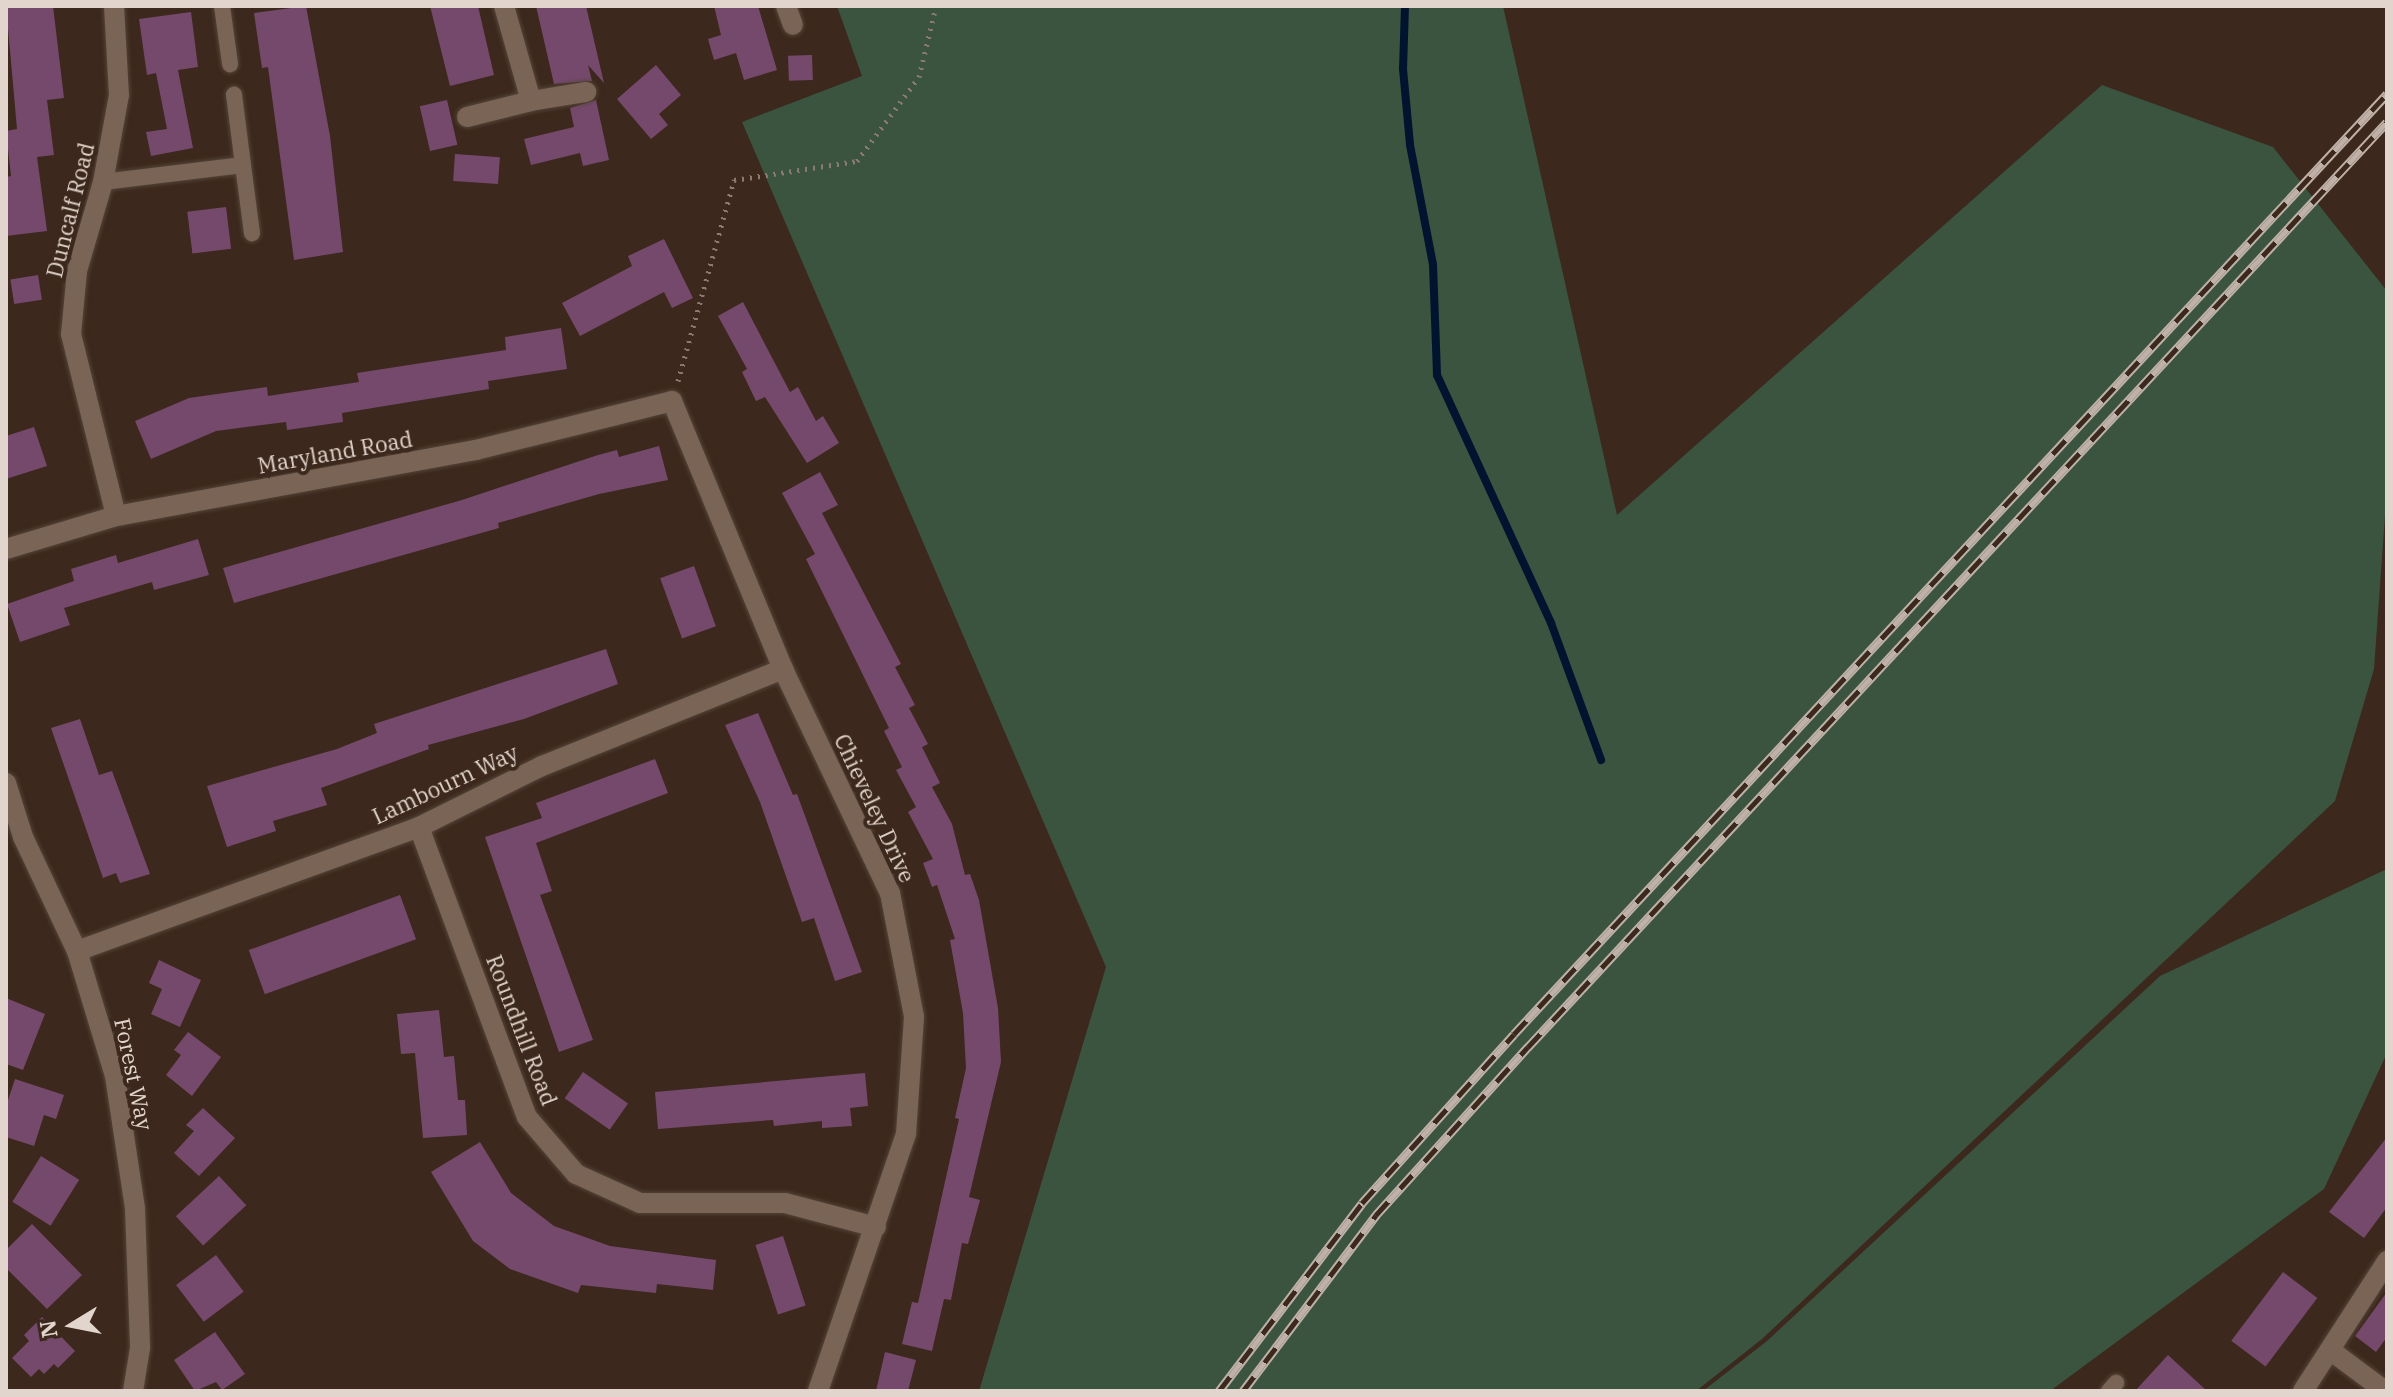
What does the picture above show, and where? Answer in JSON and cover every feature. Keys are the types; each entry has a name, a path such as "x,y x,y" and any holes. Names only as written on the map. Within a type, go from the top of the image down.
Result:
{"street":[{"name":"Duncalf Road","path":"114,6 119,95 103,182 77,271 71,334 116,516"},
{"path":"504,6 531,101"},
{"path":"467,117 531,101 586,92"},
{"name":"Maryland Road","path":"6,549 116,516 476,450 672,401"},
{"name":"Chieveley Drive","path":"672,401 783,669 890,893 914,1017 906,1134 818,1391"},
{"name":"Lambourn Way","path":"77,951 419,827 542,766 783,669"},
{"name":"Forest Way","path":"6,783 23,837 77,951 115,1076 135,1209 140,1348 133,1391"},
{"name":"Roundhill Road","path":"419,827 527,1117 576,1174 640,1203 785,1203 876,1227"},
{"path":"2303,1391 2387,1261"},
{"path":"2330,1350 2385,1391"}],"lane":[{"path":"222,6 230,64"},
{"path":"234,95 252,233"},
{"path":"103,182 243,165"}],"path":[{"path":"672,401 734,180 857,161 919,77 936,6"}],"green space":[{"path":"837,6 1503,6 1617,515 2102,85 2273,147 2387,291 2387,488 2374,669 2335,801 1762,1339 1696,1391 979,1391 1106,967 742,122 862,76"},
{"path":"2387,869 2387,1053 2324,1189 2050,1391 1703,1391 1767,1341 2160,976"}],"building":[{"path":"6,6 53,6 64,98 47,100 54,155 37,157 47,231 6,236 6,177 11,176 6,131 17,129"},
{"path":"306,6 330,136 343,252 294,260 268,67 262,68 254,13"},
{"path":"430,6 478,6 494,75 450,86"},
{"path":"536,6 586,6 604,83 588,65 592,81 554,84"},
{"path":"714,6 758,6 777,70 744,80 736,53 714,60 708,39 721,35"},
{"path":"191,12 198,67 178,70 193,148 151,156 146,132 167,129 156,73 147,75 139,19"},
{"path":"812,55 813,80 789,81 788,56"},
{"path":"656,65 681,95 659,114 668,125 651,139 617,99"},
{"path":"447,100 457,145 430,151 420,106"},
{"path":"596,100 609,160 583,166 580,153 531,165 524,139 574,127 570,108"},
{"path":"455,154 500,157 498,184 453,181"},
{"path":"226,207 231,249 192,253 187,212"},
{"path":"664,239 693,298 672,308 664,292 580,336 562,303 632,266 628,256"},
{"path":"38,275 42,300 14,304 10,279"},
{"path":"743,302 790,392 798,387 816,421 823,416 839,443 807,463 765,397 756,401 742,372 747,369 718,316"},
{"path":"561,328 567,369 488,381 489,389 342,413 343,422 287,430 286,422 216,431 151,459 135,421 189,398 267,387 268,396 359,382 357,373 506,350 505,337"},
{"path":"34,427 47,466 6,479 6,436"},
{"path":"659,446 668,480 599,494 498,523 499,528 234,603 223,568 462,500 598,455 617,450 619,457"},
{"path":"820,472 838,505 822,513 901,664 895,667 915,705 909,708 928,744 922,747 940,783 932,787 952,824 965,875 970,874 979,900 998,1008 1001,1062 969,1197 980,1200 968,1244 962,1243 951,1300 944,1299 932,1351 902,1344 912,1302 918,1303 959,1119 955,1118 966,1068 963,1013 950,940 955,939 937,885 932,887 923,863 933,859 908,812 916,807 896,770 902,767 884,731 889,728 806,559 815,554 782,493"},
{"path":"198,539 209,575 154,590 152,582 64,608 70,625 20,642 7,604 74,581 71,569 116,555 118,563"},
{"path":"694,566 716,626 682,638 660,578"},
{"path":"606,649 618,684 524,719 428,745 429,749 321,788 327,805 273,821 276,831 227,847 207,786 337,749 377,733 374,724"},
{"path":"758,713 793,795 797,794 862,972 835,981 814,918 802,922 760,802 725,725"},
{"path":"80,719 99,775 112,771 150,874 120,883 116,873 103,878 51,728"},
{"path":"655,759 668,793 536,843 552,891 540,895 593,1040 559,1052 485,837 542,818 536,803"},
{"path":"400,895 416,939 265,994 249,950"},
{"path":"159,960 201,980 180,1027 151,1014 162,989 149,983"},
{"path":"6,998 45,1014 23,1070 6,1064"},
{"path":"439,1010 444,1057 454,1056 458,1100 465,1100 467,1135 423,1138 415,1053 401,1054 397,1014"},
{"path":"188,1032 221,1057 192,1096 166,1075 181,1055 174,1050"},
{"path":"583,1072 628,1104 610,1130 565,1098"},
{"path":"865,1073 868,1106 850,1108 852,1126 822,1128 822,1121 774,1126 773,1120 658,1129 655,1092"},
{"path":"15,1079 64,1095 56,1119 44,1115 34,1146 6,1137 6,1106"},
{"path":"203,1108 235,1138 199,1176 174,1153 194,1131 186,1125"},
{"path":"2387,1137 2387,1207 2364,1238 2329,1212"},
{"path":"480,1142 511,1193 554,1226 610,1246 716,1260 713,1290 657,1284 656,1293 581,1285 578,1293 510,1269 473,1241 431,1172"},
{"path":"41,1156 79,1180 51,1226 12,1202"},
{"path":"219,1176 246,1205 203,1245 176,1216"},
{"path":"32,1224 82,1275 47,1309 6,1268 6,1250"},
{"path":"783,1236 806,1305 778,1314 755,1245"},
{"path":"216,1255 244,1292 204,1322 176,1285"},
{"path":"2283,1272 2317,1298 2266,1367 2231,1341"},
{"path":"2387,1292 2387,1337 2376,1352 2355,1336"},
{"path":"42,1317 75,1351 58,1368 54,1364 44,1374 39,1369 31,1377 12,1358 29,1341 24,1335"},
{"path":"215,1332 245,1374 222,1390 216,1382 195,1391 174,1360"},
{"path":"885,1352 916,1360 908,1391 876,1391"},
{"path":"2168,1355 2207,1391 2135,1391"}],"waterway":[{"path":"1405,6 1403,69 1410,145 1433,265 1437,375 1551,623 1601,760"}],"railway":[{"path":"1219,1391 1362,1203 1514,1034 2387,94"},
{"path":"1243,1391 1376,1215 1528,1047 2387,122"}]}
